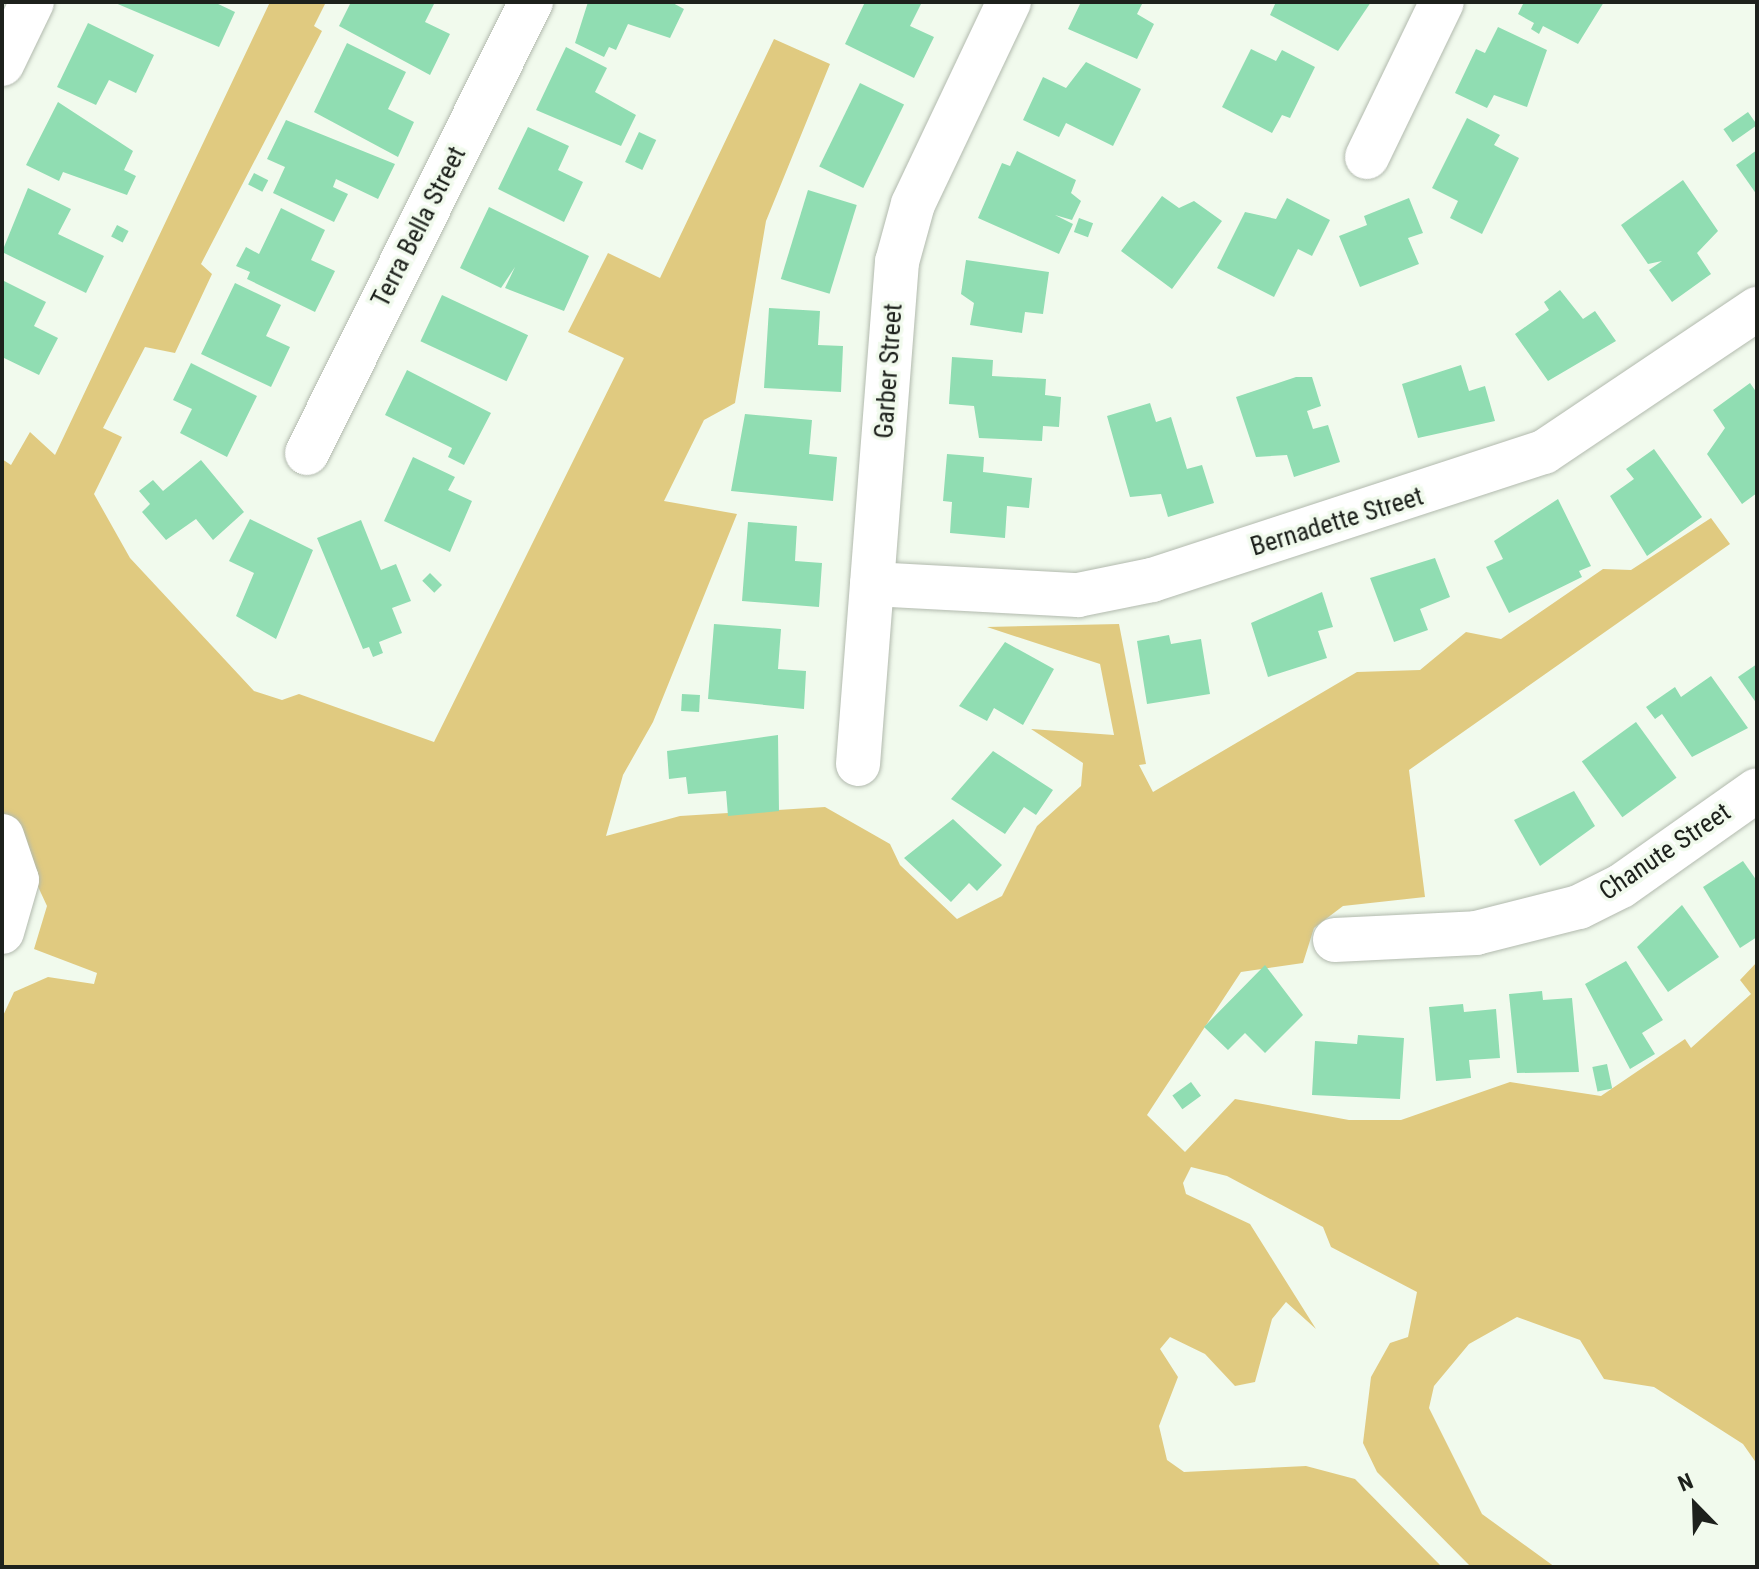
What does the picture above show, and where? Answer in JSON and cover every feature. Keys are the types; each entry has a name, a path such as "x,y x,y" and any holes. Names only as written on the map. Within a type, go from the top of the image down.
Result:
{"street":[{"path":"2,64 32,2"},
{"name":"Terra Bella Street","path":"307,453 531,2"},
{"name":"Garber Street","path":"858,764 897,262 913,204 1009,2"},
{"path":"1367,157 1442,2"},
{"name":"Bernadette Street","path":"872,584 1078,595 1152,580 1544,452 1757,309"},
{"name":"Chanute Street","path":"1335,940 1476,933 1579,907 1621,886 1757,790"},
{"path":"2,836 17,880 2,932"}],"shaded area":[{"path":"270,2 326,2 314,26 322,31 201,264 212,274 175,353 145,347 103,428 122,437 94,494 130,558 254,691 282,700 299,694 434,742 624,358 568,332 608,253 660,278 774,39 830,64 766,221 735,403 704,420 664,501 737,514 653,722 623,775 606,836 680,816 825,807 890,844 900,865 957,919 1002,896 1037,826 1081,786 1083,763 1031,729 1114,735 1100,664 987,627 1119,624 1146,764 1139,765 1153,792 1357,672 1420,670 1466,632 1501,639 1603,569 1631,570 1711,518 1730,544 1409,770 1425,897 1343,906 1314,928 1303,963 1241,972 1147,1115 1185,1152 1235,1099 1349,1120 1401,1120 1510,1082 1601,1096 1685,1039 1691,1048 1751,994 1740,980 1757,962 1757,1464 1743,1444 1654,1387 1604,1379 1580,1340 1517,1317 1469,1344 1434,1386 1429,1408 1482,1514 1555,1567 1471,1567 1377,1472 1363,1443 1371,1377 1390,1343 1408,1337 1417,1292 1331,1247 1323,1227 1227,1176 1191,1167 1183,1183 1186,1194 1250,1224 1316,1329 1286,1302 1272,1319 1255,1382 1235,1386 1205,1354 1170,1337 1160,1349 1178,1377 1159,1426 1167,1460 1184,1472 1306,1466 1355,1479 1442,1567 2,1567 2,1018 14,992 48,977 94,984 97,973 34,949 47,906 2,809 2,459 11,465 30,432 55,455"}],"building":[{"path":"113,2 214,2 235,12 219,47"},
{"path":"351,2 435,2 425,22 450,34 430,75 339,26"},
{"path":"588,2 671,2 684,9 670,38 628,24 616,50 609,47 604,57 575,43"},
{"path":"865,2 922,2 910,26 934,37 914,78 845,44"},
{"path":"1081,2 1143,2 1137,14 1154,24 1137,59 1068,29"},
{"path":"1276,2 1371,2 1338,51 1270,15"},
{"path":"1524,2 1604,2 1578,44 1543,26 1539,34 1531,29 1534,23 1518,14"},
{"path":"88,23 154,55 136,93 109,80 96,105 57,87"},
{"path":"1498,27 1547,50 1527,107 1494,95 1487,108 1455,93 1476,49 1485,53"},
{"path":"347,43 406,72 388,109 414,122 398,157 314,112"},
{"path":"566,47 607,68 595,92 636,115 621,146 536,110"},
{"path":"1251,49 1276,61 1282,50 1315,67 1290,118 1282,115 1272,133 1222,107"},
{"path":"1086,62 1141,89 1113,146 1066,123 1059,137 1023,120 1043,77 1066,88"},
{"path":"860,83 904,104 863,188 819,167"},
{"path":"58,102 133,151 124,170 136,176 127,195 63,172 59,181 26,165"},
{"path":"1748,112 1757,125 1733,142 1723,129"},
{"path":"1467,118 1500,135 1494,145 1519,158 1482,234 1450,218 1458,201 1432,188"},
{"path":"286,120 395,164 378,199 336,179 333,187 348,194 334,222 273,193 285,167 267,159"},
{"path":"528,127 569,146 558,170 583,182 564,222 498,189"},
{"path":"639,132 656,140 642,170 625,162"},
{"path":"1757,150 1757,195 1736,165"},
{"path":"1017,151 1076,180 1071,193 1081,201 1072,220 1055,215 1073,224 1059,254 978,218 1002,163 1010,166"},
{"path":"254,173 268,180 262,192 248,185"},
{"path":"1683,180 1718,231 1697,253 1711,274 1672,302 1649,270 1662,261 1648,264 1621,225"},
{"path":"28,188 71,209 58,234 104,256 86,293 2,252"},
{"path":"808,190 857,205 830,294 781,279"},
{"path":"1162,196 1179,208 1194,201 1222,221 1172,289 1121,251"},
{"path":"1287,198 1330,220 1312,256 1298,249 1274,297 1217,268 1245,212 1276,219"},
{"path":"1409,198 1423,233 1408,238 1419,264 1360,287 1339,236 1367,225 1364,216"},
{"path":"489,207 589,256 564,311 505,288 515,267 501,288 460,268"},
{"path":"281,208 325,230 311,260 335,271 315,312 247,279 250,272 236,266 246,247 259,254"},
{"path":"1079,218 1093,223 1088,237 1074,232"},
{"path":"117,225 129,231 123,242 111,237"},
{"path":"966,260 1049,272 1043,314 1025,312 1022,333 970,325 974,303 961,294"},
{"path":"4,281 46,302 34,326 58,338 39,375 2,357"},
{"path":"235,283 281,305 266,336 290,347 271,387 201,354"},
{"path":"1560,290 1583,319 1595,311 1616,341 1548,381 1515,334 1549,310 1544,302"},
{"path":"442,295 528,335 507,381 420,341"},
{"path":"769,308 820,311 818,345 843,346 841,392 764,388"},
{"path":"952,357 993,360 992,376 1046,379 1045,395 1061,397 1059,427 1043,426 1042,441 979,438 974,406 949,404"},
{"path":"191,363 257,396 227,457 180,433 192,409 173,400"},
{"path":"1461,365 1469,391 1485,386 1495,421 1418,438 1402,384"},
{"path":"407,370 491,413 464,465 448,457 452,448 385,415"},
{"path":"1296,377 1312,377 1321,406 1307,411 1313,429 1328,425 1340,462 1294,477 1287,455 1256,457 1236,397"},
{"path":"1750,383 1757,393 1757,493 1742,504 1707,454 1725,428 1713,410"},
{"path":"1150,403 1156,422 1171,417 1187,469 1202,465 1214,503 1168,517 1161,494 1130,497 1107,416"},
{"path":"745,414 812,420 809,454 837,457 833,501 731,491"},
{"path":"1654,449 1702,517 1647,556 1610,496 1634,479 1626,469"},
{"path":"947,454 984,457 983,472 1032,478 1029,508 1007,506 1005,538 950,533 952,502 943,501"},
{"path":"413,457 455,477 448,490 472,501 450,552 384,521"},
{"path":"201,460 244,512 213,540 196,519 166,540 142,512 150,504 139,491 153,480 163,491"},
{"path":"1558,499 1591,566 1579,571 1582,577 1509,613 1486,567 1503,559 1494,541"},
{"path":"250,519 313,550 276,639 236,616 254,573 229,561"},
{"path":"361,520 381,570 396,564 411,601 392,608 402,633 379,642 383,653 373,657 369,647 363,649 317,538"},
{"path":"748,522 797,526 795,561 822,563 819,607 742,601"},
{"path":"1435,558 1450,597 1420,609 1428,630 1394,642 1370,578"},
{"path":"430,573 442,585 434,593 422,581"},
{"path":"1322,592 1333,627 1318,631 1327,658 1268,677 1251,623"},
{"path":"714,624 781,629 778,669 806,671 804,709 708,699"},
{"path":"1169,635 1171,644 1201,639 1210,694 1147,704 1137,641"},
{"path":"1005,642 1054,669 1023,725 994,708 987,721 959,706"},
{"path":"1757,664 1757,704 1738,677"},
{"path":"1711,676 1748,728 1692,757 1662,714 1655,719 1646,707 1675,687 1681,697"},
{"path":"682,694 700,695 699,712 681,711"},
{"path":"1636,722 1677,778 1622,817 1582,761"},
{"path":"778,735 779,811 728,816 726,791 688,794 686,777 669,779 667,751"},
{"path":"993,751 1053,790 1036,815 1024,807 1005,834 951,799"},
{"path":"1574,791 1595,826 1540,866 1514,820"},
{"path":"953,819 1002,865 977,891 969,883 951,902 904,858"},
{"path":"1743,861 1757,881 1757,937 1740,948 1703,887"},
{"path":"1682,905 1719,957 1668,992 1637,947"},
{"path":"1626,961 1663,1020 1642,1033 1655,1054 1630,1069 1585,984"},
{"path":"1265,965 1303,1015 1265,1053 1245,1033 1228,1050 1204,1027"},
{"path":"1542,991 1543,1000 1572,998 1579,1072 1517,1073 1509,994"},
{"path":"1463,1004 1464,1012 1496,1009 1500,1058 1469,1060 1471,1078 1436,1081 1429,1007"},
{"path":"1358,1035 1404,1038 1400,1099 1312,1095 1315,1041 1357,1044"},
{"path":"1607,1064 1612,1088 1598,1092 1592,1067"},
{"path":"1191,1082 1201,1096 1182,1109 1172,1096"}]}
